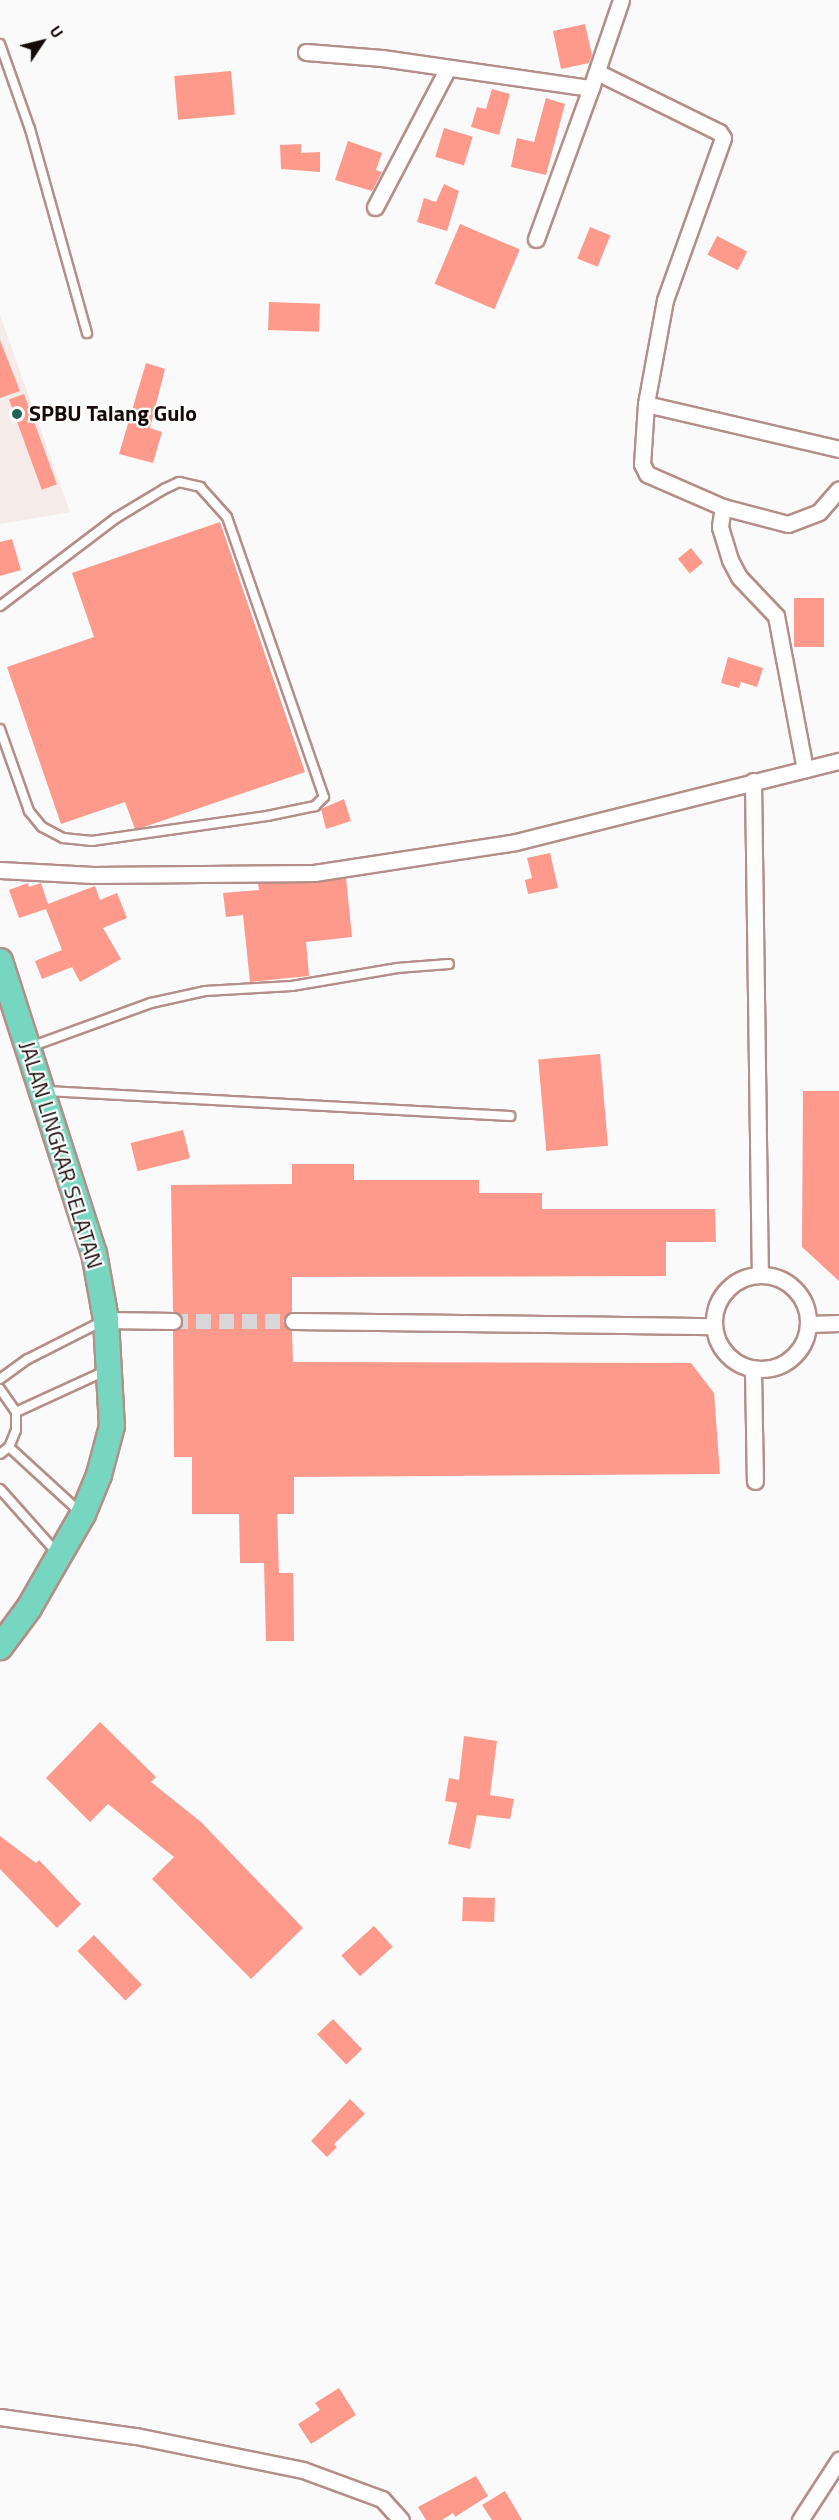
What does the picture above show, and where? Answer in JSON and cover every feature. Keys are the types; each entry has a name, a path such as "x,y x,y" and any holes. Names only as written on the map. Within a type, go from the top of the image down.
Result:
{"highway":[{"name":"JALAN LINGKAR SELATAN","path":"0,961 83,1210 106,1320 111,1368 111,1426 99,1475 83,1514 60,1557 0,1647"}],"street":[{"path":"536,238 591,88 599,73 621,0"},
{"path":"306,52 448,68 591,88"},
{"path":"375,207 448,68"},
{"path":"599,73 719,132 723,138 665,300 646,404 642,464 647,474 723,507 788,524 819,512 839,489"},
{"path":"646,404 839,449"},
{"path":"723,507 720,527 730,560 739,577 776,616 805,769"},
{"path":"0,870 93,875 314,873 516,842 753,781 839,762"},
{"path":"753,781 760,1274"},
{"path":"760,1274 776,1276 791,1285 805,1303 809,1324 806,1342 796,1356 776,1368 753,1370 734,1362 720,1346 714,1326 718,1301 729,1287 743,1278 760,1274"},
{"path":"106,1320 173,1321"},
{"path":"292,1321 714,1326"},
{"path":"809,1324 839,1323"},
{"path":"753,1370 755,1481"},
{"path":"0,2417 136,2436 303,2470 382,2499 401,2520"},
{"path":"800,2520 839,2460"}],"lane":[{"path":"0,44 30,129 87,333"},
{"path":"0,606 116,518 164,489 179,482 200,487 227,517 324,797 315,806 267,816 92,841 63,838 42,827 29,811 0,729"},
{"path":"29,1047 151,1003 205,991 292,986 398,968 449,964"},
{"path":"42,1091 510,1116"},
{"path":"0,1379 28,1359 106,1320"},
{"path":"16,1412 111,1368"},
{"path":"0,1389 16,1412 16,1430 9,1447 0,1454"},
{"path":"9,1447 83,1514"},
{"path":"0,1489 60,1557"}],"shaded area":[{"name":"SPBU Talang Gulo","path":"0,315 70,512 0,524"}],"building":[{"path":"585,24 592,55 589,63 561,69 553,31"},
{"path":"231,71 235,115 178,120 174,76"},
{"path":"492,89 510,94 499,135 471,127 477,107 486,109"},
{"path":"546,98 565,104 546,175 511,167 517,138 534,142"},
{"path":"444,128 473,137 464,165 435,157"},
{"path":"348,141 382,153 376,170 382,172 372,191 335,180"},
{"path":"301,144 301,153 320,152 320,172 281,169 280,145"},
{"path":"444,184 459,191 447,231 417,222 424,198 436,202"},
{"path":"460,224 520,249 494,309 435,284"},
{"path":"590,227 610,235 598,267 577,259"},
{"path":"717,236 747,251 738,270 707,255"},
{"path":"269,302 320,304 319,332 268,330"},
{"path":"0,340 20,391 0,398"},
{"path":"146,363 165,369 150,428 162,432 153,463 119,454"},
{"path":"24,394 57,484 42,490 9,399"},
{"path":"220,522 305,772 141,828 135,829 125,802 61,824 7,667 94,637 72,573"},
{"path":"12,539 21,570 0,576 0,542"},
{"path":"691,548 703,563 690,573 678,559"},
{"path":"794,598 824,598 824,647 794,647"},
{"path":"728,657 763,668 757,687 741,682 739,688 721,683"},
{"path":"344,799 351,821 326,829 321,809"},
{"path":"550,853 558,888 528,894 525,880 532,878 527,858"},
{"path":"346,878 352,937 306,942 309,976 250,982 243,915 226,917 223,893 259,890 258,883"},
{"path":"28,883 29,887 41,883 48,904 95,886 100,900 117,893 127,918 103,928 121,959 80,982 72,967 42,979 35,961 62,950 46,909 19,918 9,890"},
{"path":"600,1054 608,1146 546,1151 538,1059"},
{"path":"803,1091 839,1091 839,1281 802,1247"},
{"path":"183,1130 190,1158 138,1171 131,1143"},
{"path":"292,1164 354,1164 354,1180 479,1180 479,1193 542,1193 542,1209 715,1209 716,1242 666,1242 666,1276 292,1277 292,1311 283,1321 292,1331 293,1362 691,1363 714,1393 720,1474 294,1477 294,1514 277,1514 279,1573 293,1573 294,1641 266,1641 264,1563 240,1563 239,1514 192,1514 192,1457 174,1457 173,1331 183,1321 173,1311 171,1185 292,1184"},
{"path":"100,1722 156,1777 151,1782 201,1822 303,1928 251,1979 152,1879 174,1857 108,1804 90,1822 46,1778"},
{"path":"464,1736 497,1741 490,1795 514,1799 510,1819 477,1815 470,1849 448,1844 457,1803 445,1801 449,1778 459,1780"},
{"path":"0,1836 36,1863 39,1860 81,1904 57,1928 0,1869"},
{"path":"463,1897 495,1898 494,1922 462,1921"},
{"path":"374,1926 393,1947 360,1976 341,1955"},
{"path":"94,1935 142,1985 125,2001 77,1951"},
{"path":"333,2019 362,2049 346,2064 317,2034"},
{"path":"350,2099 365,2114 334,2144 337,2147 327,2157 311,2141"},
{"path":"339,2388 356,2415 311,2444 298,2424 320,2410 315,2403"},
{"path":"476,2476 488,2496 455,2517 453,2513 442,2520 426,2520 418,2507"},
{"path":"505,2491 522,2520 492,2520 482,2505"}],"tunnel":[{"path":"173,1321 293,1321"}],"place":[{"name":"SPBU Talang Gulo","path":"17,414"}]}
